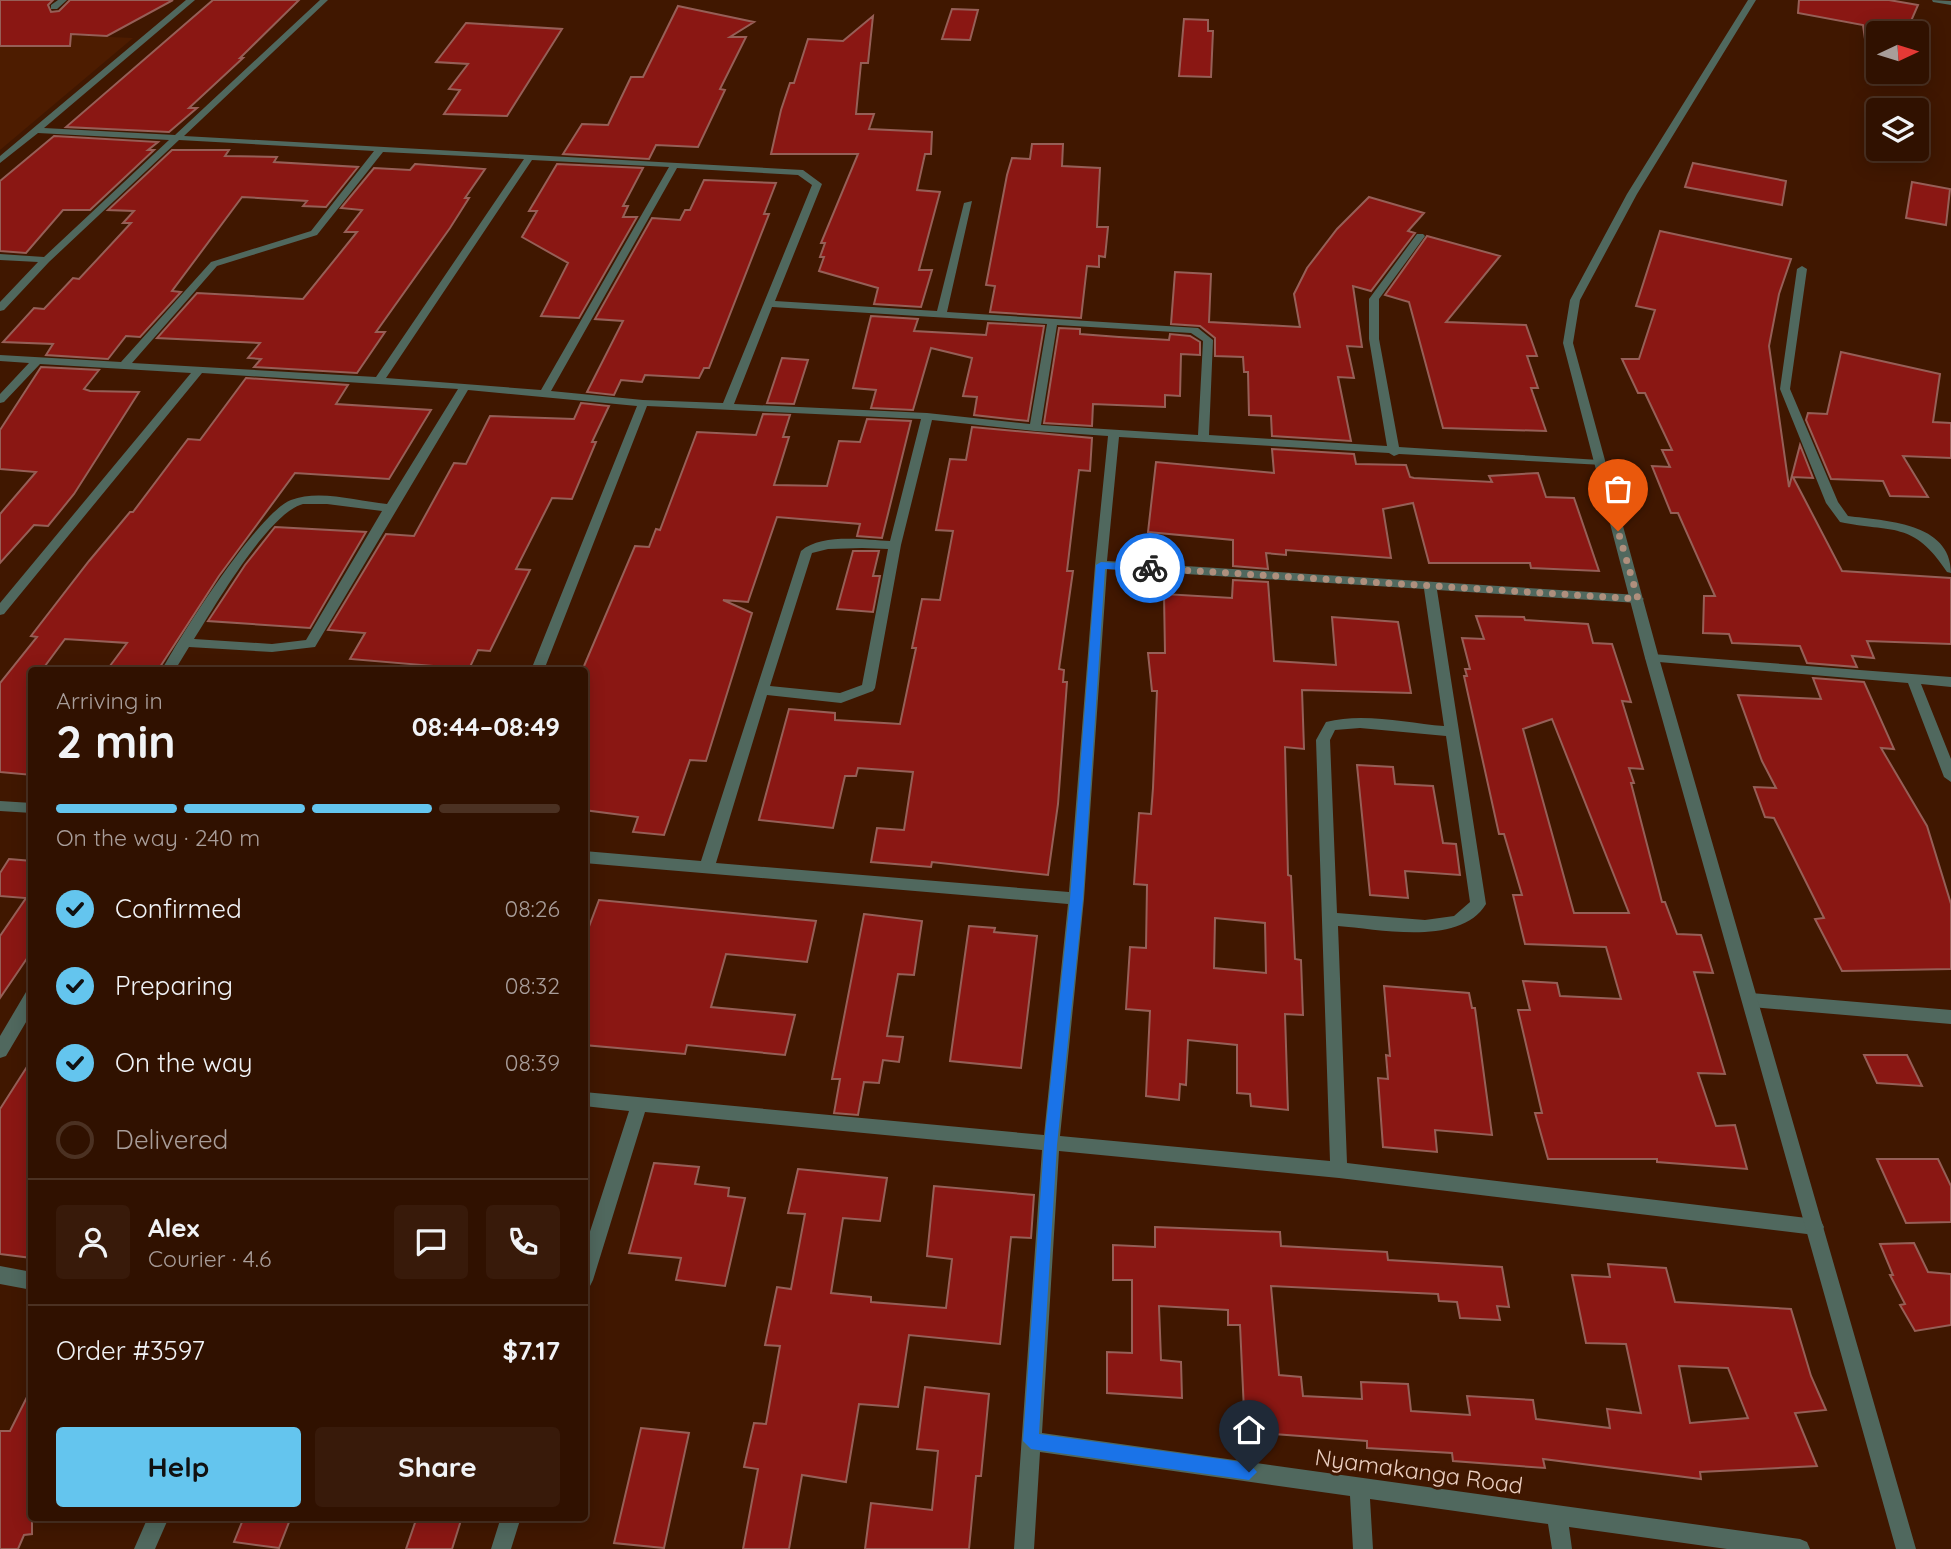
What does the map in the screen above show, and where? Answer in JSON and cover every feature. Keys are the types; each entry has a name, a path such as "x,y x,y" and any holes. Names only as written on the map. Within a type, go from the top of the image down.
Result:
{"street":[{"path":"54,7 63,0"},
{"path":"0,160 191,0"},
{"path":"0,308 46,260 324,0"},
{"path":"1752,0 1632,194 1575,300 1568,343 1652,658 1906,1549"},
{"path":"1936,0 1951,3"},
{"path":"35,130 175,140 800,172 817,184 727,407"},
{"path":"123,366 214,264 314,233 380,150"},
{"path":"378,382 530,158"},
{"path":"545,392 675,164"},
{"path":"942,313 969,203"},
{"path":"1394,453 1374,339 1374,299 1420,236"},
{"path":"0,257 46,260"},
{"path":"1802,269 1785,389 1832,503 1844,519 1922,531 1939,547 1951,569"},
{"path":"767,304 1194,330 1208,340 1203,439"},
{"path":"1035,428 1053,320"},
{"path":"0,358 465,386 643,403 927,416 1035,428 1394,453 1599,463"},
{"path":"0,400 37,360"},
{"path":"0,611 199,370"},
{"path":"187,642 272,648 310,644 465,386"},
{"path":"538,667 643,403"},
{"path":"762,690 841,698 868,688 895,545 927,416"},
{"path":"1024,1549 1051,1145 1076,899 1101,565 1114,433"},
{"path":"170,667 278,510 296,501 390,508"},
{"path":"707,867 807,551 835,545 895,545"},
{"path":"1101,565 1638,599"},
{"path":"1330,919 1425,926 1458,921 1478,904 1430,586"},
{"path":"1652,658 1951,682"},
{"path":"1913,680 1951,777"},
{"path":"1339,1170 1323,740 1331,724 1360,723 1452,732"},
{"path":"0,806 28,808"},
{"path":"588,857 1076,899"},
{"path":"1751,1000 1951,1017"},
{"path":"0,1051 8,1021 28,1001"},
{"path":"588,1099 771,1114 1051,1145 1339,1170 1815,1227"},
{"path":"588,1267 639,1104"},
{"path":"0,1275 28,1280"},
{"name":"Nyamakanga Road","path":"1031,1441 1800,1549"},
{"path":"1359,1487 1363,1549"},
{"path":"1557,1515 1562,1549"},
{"path":"144,1549 157,1521"},
{"path":"501,1549 510,1521"}],"shaded area":[{"path":"0,32 133,38 0,150"}],"building":[{"path":"0,0 53,0 48,5 51,12 59,11 70,0 173,0 107,36 71,34 70,46 0,46"},
{"path":"213,0 299,0 240,58 243,58 189,108 197,108 169,132 66,127"},
{"path":"1799,0 1889,0 1918,5 1911,21 1866,21 1866,39 1863,25 1798,13"},
{"path":"678,6 754,22 730,37 746,37 720,89 725,90 698,147 656,145 649,159 563,154 582,124 608,125 631,77 643,77"},
{"path":"952,9 978,10 970,40 942,39"},
{"path":"873,16 868,63 861,63 856,114 874,114 869,129 932,132 931,154 925,154 917,190 940,192 919,270 932,270 921,307 874,304 878,288 819,271 825,243 821,243 858,154 771,154 781,110 790,83 794,83 808,39 843,41"},
{"path":"1184,19 1208,20 1208,31 1213,31 1211,77 1179,76"},
{"path":"466,23 562,29 507,116 444,114 460,90 449,89 468,64 436,62"},
{"path":"54,136 158,142 148,150 154,150 90,210 63,210 26,253 0,251 0,181"},
{"path":"1032,144 1063,144 1062,166 1100,168 1097,227 1108,227 1105,257 1099,256 1099,267 1087,266 1081,318 990,312 995,286 986,285 1007,175 1012,158 1030,159"},
{"path":"172,150 229,150 225,156 277,157 274,162 358,167 326,207 303,206 307,201 242,197 172,291 181,292 140,337 126,336 108,359 46,355 53,344 3,342 34,308 44,309 73,278 79,279 131,223 123,223 134,211 108,210"},
{"path":"1693,163 1786,181 1782,205 1685,187"},
{"path":"415,164 485,169 465,198 469,198 450,228 376,332 385,332 357,373 254,367 261,359 248,358 260,343 157,338 197,293 303,299 357,232 345,232 362,210 341,208 374,168 410,170"},
{"path":"557,164 643,168 623,206 628,206 623,217 637,217 579,318 541,316 568,263 522,237 537,211 529,211"},
{"path":"704,180 776,183 764,214 769,214 709,368 704,368 699,378 645,375 642,382 621,380 614,395 587,392 623,321 595,319 652,218 680,220 685,210 690,210"},
{"path":"1912,182 1950,189 1946,225 1906,218"},
{"path":"1369,197 1424,213 1408,231 1415,233 1371,291 1353,286 1362,347 1347,346 1354,378 1338,377 1351,441 1272,436 1271,416 1249,415 1248,372 1244,372 1243,357 1215,356 1215,338 1200,326 1171,324 1175,272 1211,274 1209,322 1300,327 1294,294 1307,268 1337,229"},
{"path":"1660,231 1791,259 1779,294 1769,346 1789,487 1800,445 1813,478 1793,477 1842,571 1951,578 1951,644 1867,641 1874,658 1852,656 1857,667 1807,663 1800,646 1732,643 1729,634 1703,633 1704,596 1715,596 1678,513 1671,513 1652,466 1670,467 1662,450 1672,450 1645,393 1638,393 1622,359 1639,359 1655,310 1636,306"},
{"path":"1427,236 1500,256 1446,322 1526,325 1537,356 1527,356 1538,388 1531,388 1546,431 1443,428 1409,302 1385,295"},
{"path":"871,316 918,319 914,331 986,335 988,323 1044,326 1028,421 974,415 977,397 963,396 972,358 931,348 913,410 871,408 876,390 853,388"},
{"path":"1059,328 1080,329 1080,334 1119,337 1169,340 1170,334 1190,336 1200,342 1200,355 1181,354 1180,396 1165,395 1165,407 1093,404 1092,426 1044,423"},
{"path":"1841,352 1940,374 1933,422 1951,423 1951,458 1903,456 1928,497 1890,496 1883,481 1831,479 1806,420 1808,413 1827,414"},
{"path":"782,358 808,360 794,404 767,403"},
{"path":"41,367 99,370 84,389 139,392 74,494 48,526 34,525 0,563 0,514 36,472 0,469 0,430"},
{"path":"246,378 348,385 336,404 431,410 389,479 295,473 219,576 160,667 109,667 127,643 65,639 44,667 28,667 28,775 0,772 0,683 37,637 31,636 89,561 130,512 133,512 188,439 200,440"},
{"path":"581,403 609,406 592,442 596,442 572,499 552,498 516,569 530,570 490,651 478,650 470,667 350,659 365,633 328,630 386,534 414,536 454,463 466,464 490,416 574,419"},
{"path":"763,414 790,415 783,437 789,437 774,485 827,486 839,441 860,442 867,419 911,421 882,538 857,536 860,524 777,517 748,602 723,600 752,613 706,761 690,760 664,835 633,832 638,817 588,811 588,667 584,666 635,546 649,547 656,529 660,530 697,432 756,435"},
{"path":"972,427 1092,438 1090,471 1079,470 1067,571 1073,571 1059,669 1064,670 1063,682 1067,682 1058,804 1048,875 932,862 931,867 871,862 877,828 904,830 913,772 858,768 856,776 845,776 833,828 759,820 789,709 835,713 835,720 900,724 916,648 912,648 922,599 940,600 953,531 936,530 950,459 966,460"},
{"path":"1272,449 1354,454 1356,464 1406,465 1410,477 1414,478 1492,482 1489,476 1538,473 1546,497 1574,498 1599,571 1531,568 1530,563 1429,563 1413,503 1383,509 1391,558 1286,550 1286,555 1266,553 1268,569 1233,566 1233,540 1148,532 1156,462 1274,473"},
{"path":"275,527 366,532 310,628 208,621 245,565"},
{"path":"853,551 879,551 873,576 880,576 873,612 837,609"},
{"path":"1233,580 1268,582 1274,661 1336,665 1332,617 1398,622 1411,693 1302,690 1304,749 1285,747 1288,875 1291,876 1295,959 1301,960 1303,1015 1285,1014 1288,1110 1251,1106 1250,1094 1237,1093 1237,1045 1188,1040 1186,1085 1180,1084 1179,1100 1146,1096 1150,1011 1126,1009 1130,947 1146,948 1147,885 1134,884 1139,813 1151,814 1153,788 1157,691 1152,691 1148,653 1165,653 1164,594 1232,598","holes":["1215,918 1265,923 1266,973 1214,968"]},
{"path":"1476,616 1524,617 1525,620 1588,624 1593,643 1612,644 1631,702 1622,701 1643,769 1629,768 1634,783 1631,783 1662,902 1665,902 1677,934 1701,935 1713,973 1694,972 1725,1074 1698,1073 1716,1126 1735,1125 1747,1169 1657,1162 1657,1159 1548,1159 1535,1113 1542,1113 1518,1010 1530,1010 1523,981 1557,983 1560,996 1621,999 1606,947 1525,944 1513,895 1522,895 1504,834 1499,834 1464,676 1467,676 1465,669 1470,669 1462,638 1484,639","holes":["1552,719 1629,913 1574,913 1523,729"]},
{"path":"1813,678 1864,682 1894,749 1881,748 1927,826 1951,904 1951,969 1842,971 1815,919 1824,918 1774,818 1765,817 1754,787 1776,788 1762,761 1738,695 1821,699"},
{"path":"1357,765 1393,767 1395,784 1433,786 1443,843 1456,844 1460,875 1405,871 1408,898 1370,895"},
{"path":"9,859 28,861 28,957 0,998 0,936 26,898 0,896 0,873"},
{"path":"599,900 816,921 807,962 726,954 711,1007 795,1015 785,1055 687,1045 685,1054 588,1045 588,929"},
{"path":"864,914 922,921 914,975 898,974 887,1036 903,1037 899,1062 883,1060 879,1083 864,1082 858,1115 834,1113 840,1079 832,1079"},
{"path":"969,926 995,928 994,932 1037,936 1021,1068 950,1061"},
{"path":"1384,986 1469,993 1472,1008 1475,1008 1492,1135 1435,1130 1437,1152 1383,1147 1378,1078 1388,1079 1386,1055 1390,1056"},
{"path":"1864,1055 1907,1055 1922,1086 1877,1083"},
{"path":"28,1065 28,1258 0,1254 0,1109"},
{"path":"1877,1159 1938,1159 1951,1186 1951,1222 1906,1223"},
{"path":"654,1163 699,1167 695,1184 729,1188 728,1196 745,1198 725,1286 676,1280 681,1258 629,1253"},
{"path":"798,1169 887,1178 880,1221 843,1218 831,1293 871,1297 871,1302 946,1308 952,1259 927,1256 934,1186 1034,1195 1031,1238 1011,1237 1000,1344 909,1335 898,1407 859,1404 846,1482 802,1475 789,1549 743,1549 758,1469 744,1467 754,1423 766,1424 780,1346 765,1345 777,1287 791,1289 805,1214 788,1213"},
{"path":"1155,1227 1280,1232 1281,1246 1387,1252 1388,1260 1502,1267 1509,1307 1497,1306 1500,1320 1460,1318 1457,1302 1439,1301 1438,1294 1271,1286 1279,1375 1301,1377 1303,1396 1362,1399 1361,1382 1408,1384 1411,1411 1470,1415 1467,1396 1533,1400 1536,1419 1610,1428 1607,1409 1641,1413 1626,1344 1586,1343 1572,1275 1610,1277 1608,1264 1666,1268 1675,1302 1791,1309 1811,1376 1826,1410 1795,1413 1817,1466 1700,1472 1701,1479 1543,1459 1545,1468 1453,1461 1452,1453 1367,1448 1367,1441 1245,1432 1240,1325 1228,1325 1228,1310 1159,1306 1161,1360 1181,1362 1182,1398 1107,1393 1107,1352 1132,1353 1132,1280 1113,1280 1113,1245 1155,1247","holes":["1679,1366 1728,1368 1748,1418 1690,1423"]},
{"path":"1914,1243 1928,1272 1951,1274 1951,1325 1915,1331 1900,1305 1905,1304 1890,1275 1893,1275 1880,1244"},
{"path":"925,1387 989,1394 981,1476 976,1476 969,1549 865,1549 871,1503 932,1510 938,1451 917,1449"},
{"path":"28,1395 28,1521 32,1521 32,1534 24,1535 18,1549 0,1549 0,1431 10,1431"},
{"path":"641,1428 689,1433 664,1548 614,1543"},
{"path":"242,1521 289,1521 279,1548 234,1542"},
{"path":"416,1521 461,1521 452,1549 406,1549"}],"way so far":[{"path":"1150,568 1638,599 1618,531"}],"route":[{"path":"1150,568 1101,565 1076,899 1051,1145 1031,1441 1249,1472"}]}
